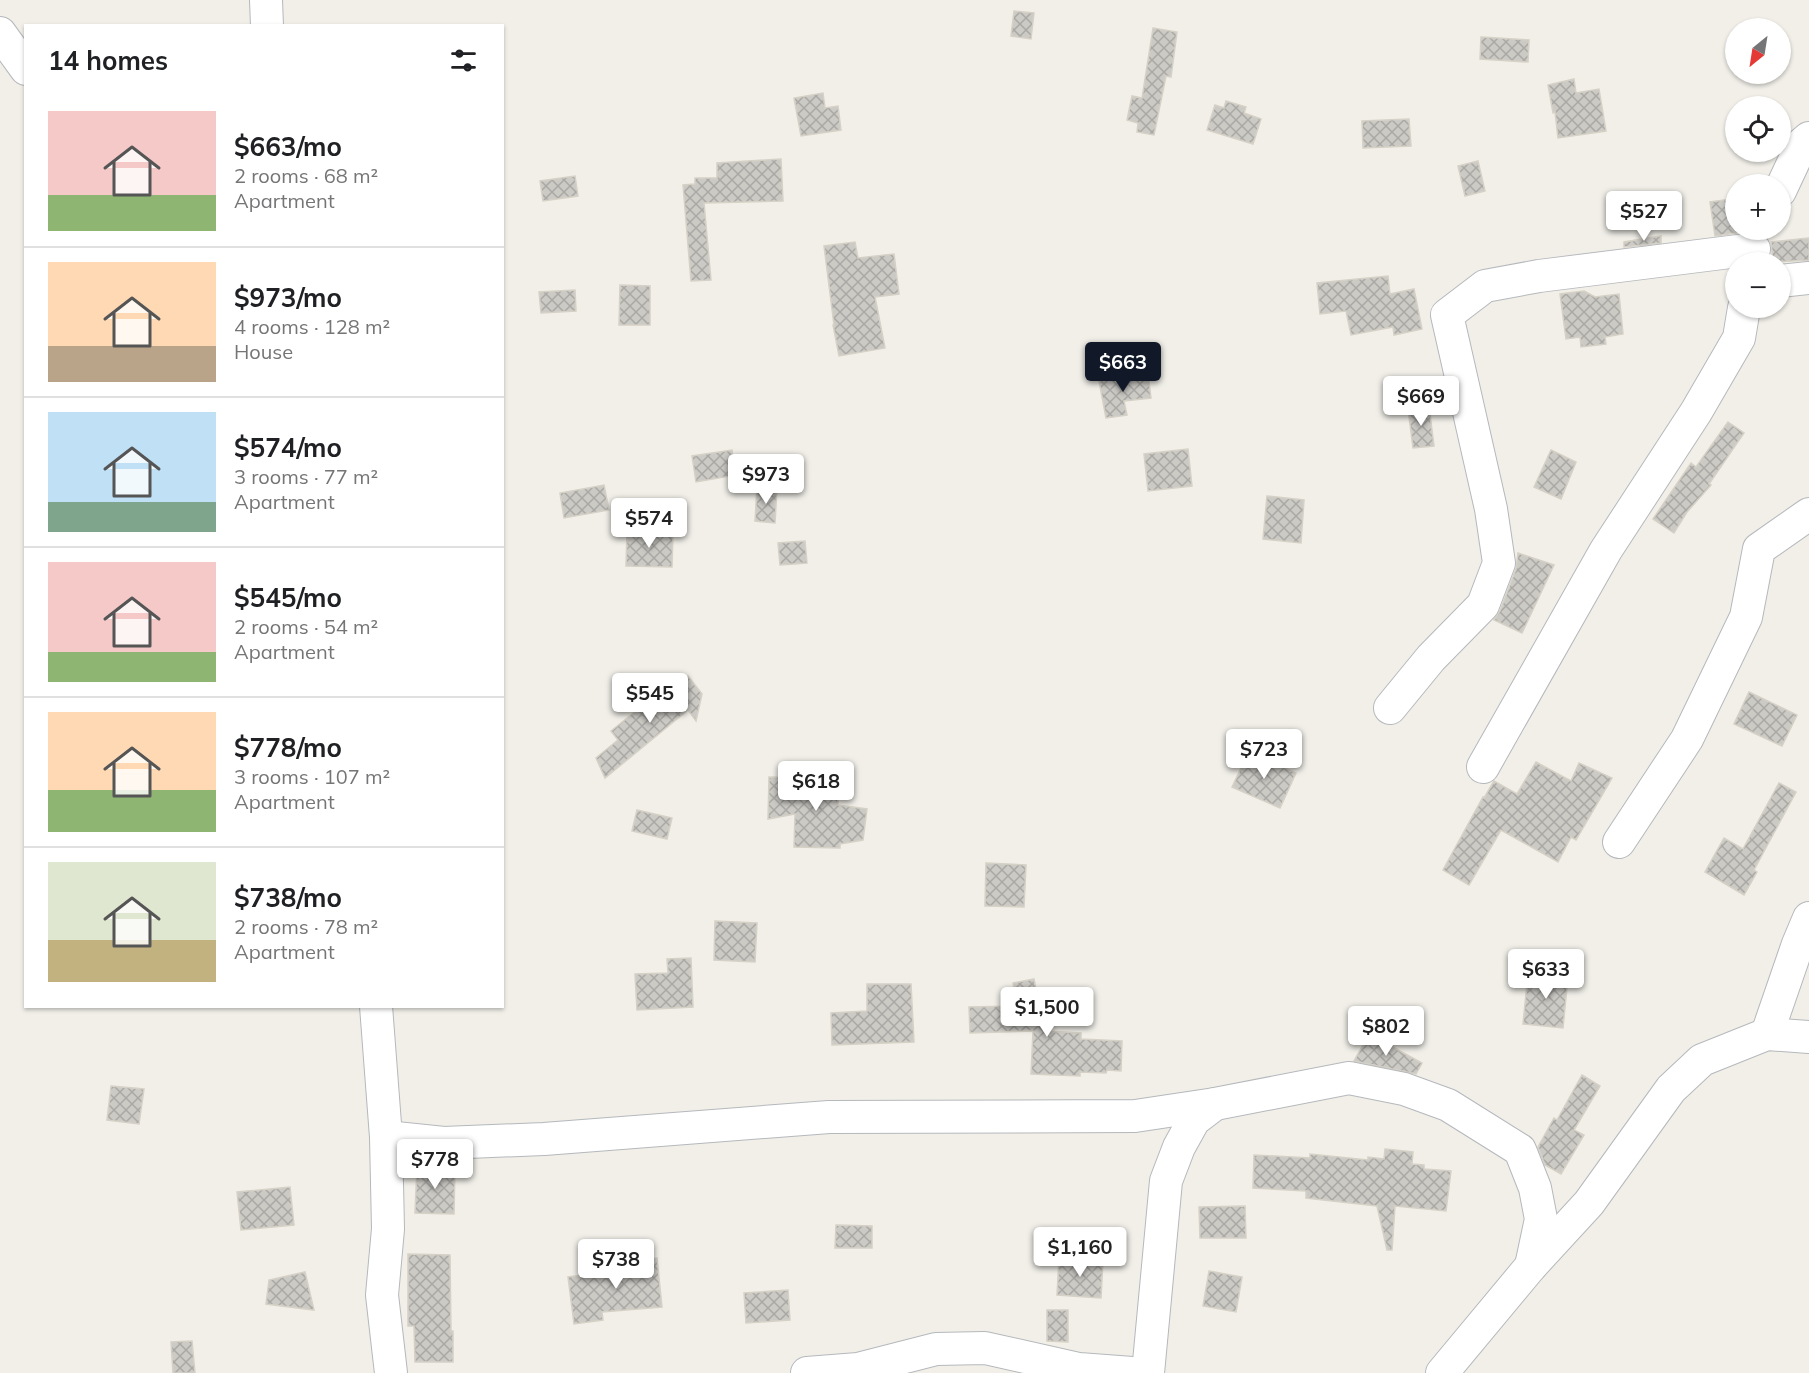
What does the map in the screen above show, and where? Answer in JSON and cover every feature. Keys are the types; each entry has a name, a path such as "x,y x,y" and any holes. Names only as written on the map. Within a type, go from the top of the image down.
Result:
{"street":[{"path":"266,0 267,24"},
{"path":"0,33 24,66"},
{"path":"1788,174 1802,144 1809,138"},
{"path":"1390,708 1431,658 1483,606 1499,563 1491,509 1447,315 1485,286 1539,276 1756,247"},
{"path":"1791,280 1809,278"},
{"path":"1483,767 1606,550 1696,412 1739,338 1742,318"},
{"path":"1619,842 1687,739 1741,627 1746,616 1759,549 1809,514"},
{"path":"1767,1034 1809,918"},
{"path":"376,1008 386,1137 388,1229 382,1295 391,1373"},
{"path":"1442,1373 1531,1266 1588,1203 1671,1089 1702,1060 1767,1034 1809,1037"},
{"path":"386,1137 444,1143 543,1139 829,1117 1135,1116 1215,1104 1349,1078 1404,1089 1448,1106 1520,1150 1535,1188 1541,1219 1531,1266"},
{"path":"1148,1373 1166,1181 1179,1147 1194,1120 1215,1104"},
{"path":"807,1373 856,1371 936,1349 985,1348 1079,1369 1132,1373"}],"building":[{"path":"1014,11 1034,13 1031,39 1011,36"},
{"path":"1153,28 1177,32 1171,77 1166,76 1154,135 1137,132 1138,123 1127,120 1132,96 1142,98"},
{"path":"1481,37 1529,40 1528,62 1480,59"},
{"path":"1574,79 1576,93 1599,89 1606,131 1558,138 1555,112 1553,113 1548,85"},
{"path":"823,93 825,108 838,106 841,130 801,136 794,98"},
{"path":"1226,101 1246,107 1244,113 1261,119 1253,144 1207,130 1215,105 1224,108"},
{"path":"1409,119 1411,146 1363,148 1362,121"},
{"path":"781,159 783,201 704,203 711,280 691,281 683,185 695,184 695,178 717,178 717,163"},
{"path":"1478,161 1485,191 1465,196 1458,166"},
{"path":"575,176 578,196 543,201 540,181"},
{"path":"1725,200 1725,235 1715,236 1710,202"},
{"path":"1661,236 1661,243 1624,247 1624,242"},
{"path":"1809,238 1809,260 1791,261 1791,252 1772,252 1771,242"},
{"path":"855,242 858,258 894,254 899,294 875,297 885,348 839,356 824,246"},
{"path":"1388,276 1390,294 1414,289 1422,329 1394,335 1393,327 1351,335 1346,311 1320,314 1317,283"},
{"path":"620,285 650,286 650,325 619,325"},
{"path":"575,290 576,311 541,313 539,292"},
{"path":"1584,291 1595,297 1619,294 1623,334 1605,337 1606,344 1581,347 1580,337 1566,339 1560,294"},
{"path":"1148,373 1151,398 1124,401 1127,415 1106,418 1099,381"},
{"path":"1429,406 1434,446 1413,448 1408,409"},
{"path":"1728,422 1744,433 1709,484 1711,485 1687,512 1674,533 1653,519 1691,463 1696,467"},
{"path":"1188,449 1192,486 1148,491 1144,454"},
{"path":"732,450 736,475 696,482 692,456"},
{"path":"1551,450 1576,462 1561,499 1534,487"},
{"path":"604,485 609,510 564,518 560,493"},
{"path":"757,487 777,488 775,523 755,521"},
{"path":"1267,496 1304,500 1301,543 1263,539"},
{"path":"627,531 673,533 672,567 626,566"},
{"path":"805,541 807,563 780,565 778,543"},
{"path":"1518,553 1554,565 1522,633 1494,620 1500,611 1516,569"},
{"path":"688,676 702,694 696,721 688,710 605,778 596,758 618,740 611,731 648,701 650,704"},
{"path":"1749,692 1797,715 1782,746 1734,724"},
{"path":"1249,751 1296,773 1280,808 1232,787"},
{"path":"1536,762 1571,781 1579,763 1612,778 1576,840 1571,837 1558,862 1501,830 1469,885 1443,870 1494,781 1517,794"},
{"path":"769,777 838,779 838,805 867,809 863,840 840,844 840,848 794,847 795,814 768,819"},
{"path":"1779,783 1796,792 1754,870 1757,872 1744,895 1705,872 1724,838 1743,849"},
{"path":"637,810 672,818 667,839 632,831"},
{"path":"986,863 1026,865 1024,907 985,906"},
{"path":"715,921 757,923 755,962 714,960"},
{"path":"691,958 693,1007 637,1010 635,974 668,973 667,959"},
{"path":"1528,973 1568,977 1563,1028 1523,1024"},
{"path":"1034,979 1044,1031 1081,1033 1081,1039 1122,1041 1121,1071 1080,1072 1080,1076 1031,1074 1033,1031 970,1033 969,1007 1018,1006 1013,983"},
{"path":"867,984 911,984 914,1042 832,1045 831,1013 867,1011"},
{"path":"1369,1034 1422,1063 1416,1074 1354,1061"},
{"path":"1582,1075 1600,1086 1574,1130 1584,1135 1561,1174 1545,1165 1538,1147 1554,1118 1557,1120"},
{"path":"111,1086 144,1089 139,1124 107,1120"},
{"path":"1385,1149 1413,1152 1412,1164 1424,1165 1424,1169 1451,1171 1446,1211 1395,1206 1392,1250 1387,1250 1377,1206 1306,1198 1306,1191 1253,1188 1254,1155 1310,1158 1310,1154 1368,1160 1368,1157 1384,1159"},
{"path":"417,1166 455,1166 454,1214 415,1213"},
{"path":"290,1187 294,1225 241,1230 237,1192"},
{"path":"1245,1206 1246,1238 1200,1238 1199,1207"},
{"path":"836,1225 872,1226 872,1248 835,1248"},
{"path":"408,1254 450,1255 453,1362 415,1362 414,1326 408,1326"},
{"path":"657,1258 662,1307 602,1312 603,1320 574,1324 568,1277 609,1272 609,1263"},
{"path":"1059,1258 1103,1260 1101,1298 1057,1295"},
{"path":"1209,1271 1242,1277 1236,1312 1203,1306"},
{"path":"305,1272 314,1310 266,1304 269,1280"},
{"path":"788,1290 790,1320 746,1323 744,1293"},
{"path":"1047,1310 1068,1310 1068,1342 1047,1341"},
{"path":"192,1341 195,1373 173,1373 171,1342"}]}
